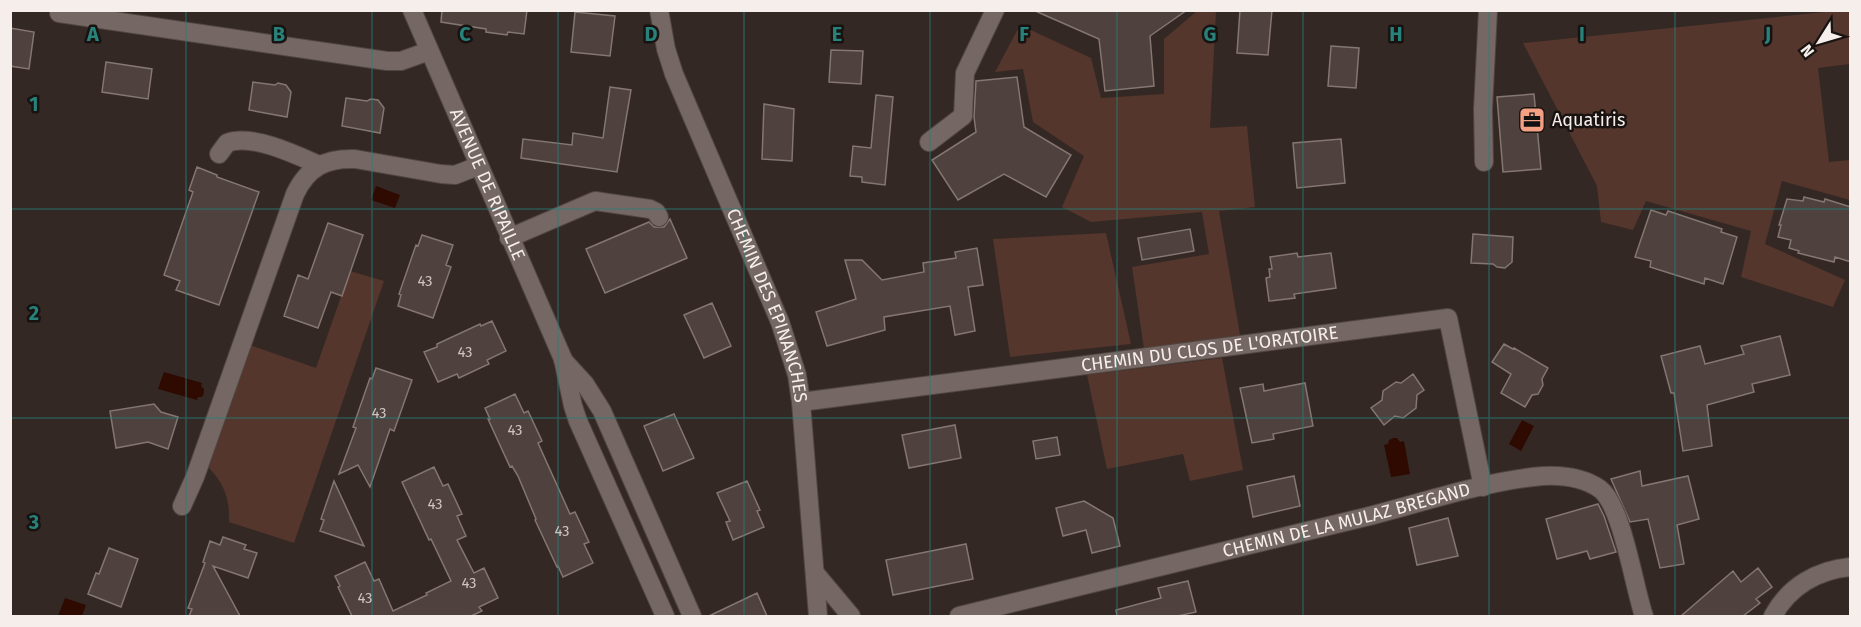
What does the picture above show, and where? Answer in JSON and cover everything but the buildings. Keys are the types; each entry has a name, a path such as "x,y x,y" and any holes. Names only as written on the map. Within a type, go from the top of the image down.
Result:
{"street":[{"name":"AVENUE DE RIPAILLE","path":"412,10 563,359 578,421 665,616"},
{"name":"CHEMIN DES EPINANCHES","path":"659,10 666,49 681,94 776,312 797,375 818,616"},
{"path":"929,142 963,117 965,73 995,10"},
{"path":"1484,162 1482,109 1488,10"},
{"path":"59,13 387,61 401,61 429,51"},
{"path":"219,154 227,143 240,140 282,148 319,165"},
{"path":"182,506 195,477 295,194 308,173 319,165 343,159 454,175 478,166"},
{"path":"509,238 595,201 650,209 656,212 659,218"},
{"name":"CHEMIN DU CLOS DE L'ORATOIRE","path":"801,402 1448,318 1483,487"},
{"name":"AVENUE DE RIPAILLE","path":"563,359 585,384 602,411 692,616"},
{"name":"CHEMIN DE LA MULAZ BREGAND","path":"959,616 1483,487 1525,479 1560,476 1576,478 1591,484 1609,498 1614,508 1644,616"},
{"path":"645,571 667,558"},
{"path":"1773,616 1787,596 1802,583 1819,573 1851,567"},
{"path":"815,573 851,616"}],"shaded area":[{"path":"1197,11 1216,11 1210,128 1247,126 1255,207 1219,211 1240,335 1144,349 1132,267 1209,254 1202,212 1091,222 1062,207 1084,156 1033,122 1023,69 995,72 1020,25 1091,58 1101,98 1164,94 1164,39"},
{"path":"1850,11 1850,64 1818,68 1829,162 1850,160 1850,200 1782,181 1765,244 1845,280 1833,307 1741,277 1751,231 1646,201 1633,230 1601,222 1597,186 1523,43"},
{"path":"376,186 400,195 395,208 371,200"},
{"path":"1106,233 1131,344 1010,357 993,239"},
{"path":"350,271 384,281 294,543 229,522 225,492 208,467 250,345 316,368"},
{"path":"1222,358 1243,470 1190,481 1183,454 1107,469 1087,375"},
{"path":"164,372 202,383 204,393 202,397 198,397 197,400 158,389"},
{"path":"1522,420 1534,426 1521,451 1509,444"},
{"path":"1393,438 1397,438 1400,442 1404,441 1410,474 1391,477 1384,445"},
{"path":"65,598 86,605 82,616 58,616"}],"place":[{"name":"Aquatiris","path":"1532,120"}]}
